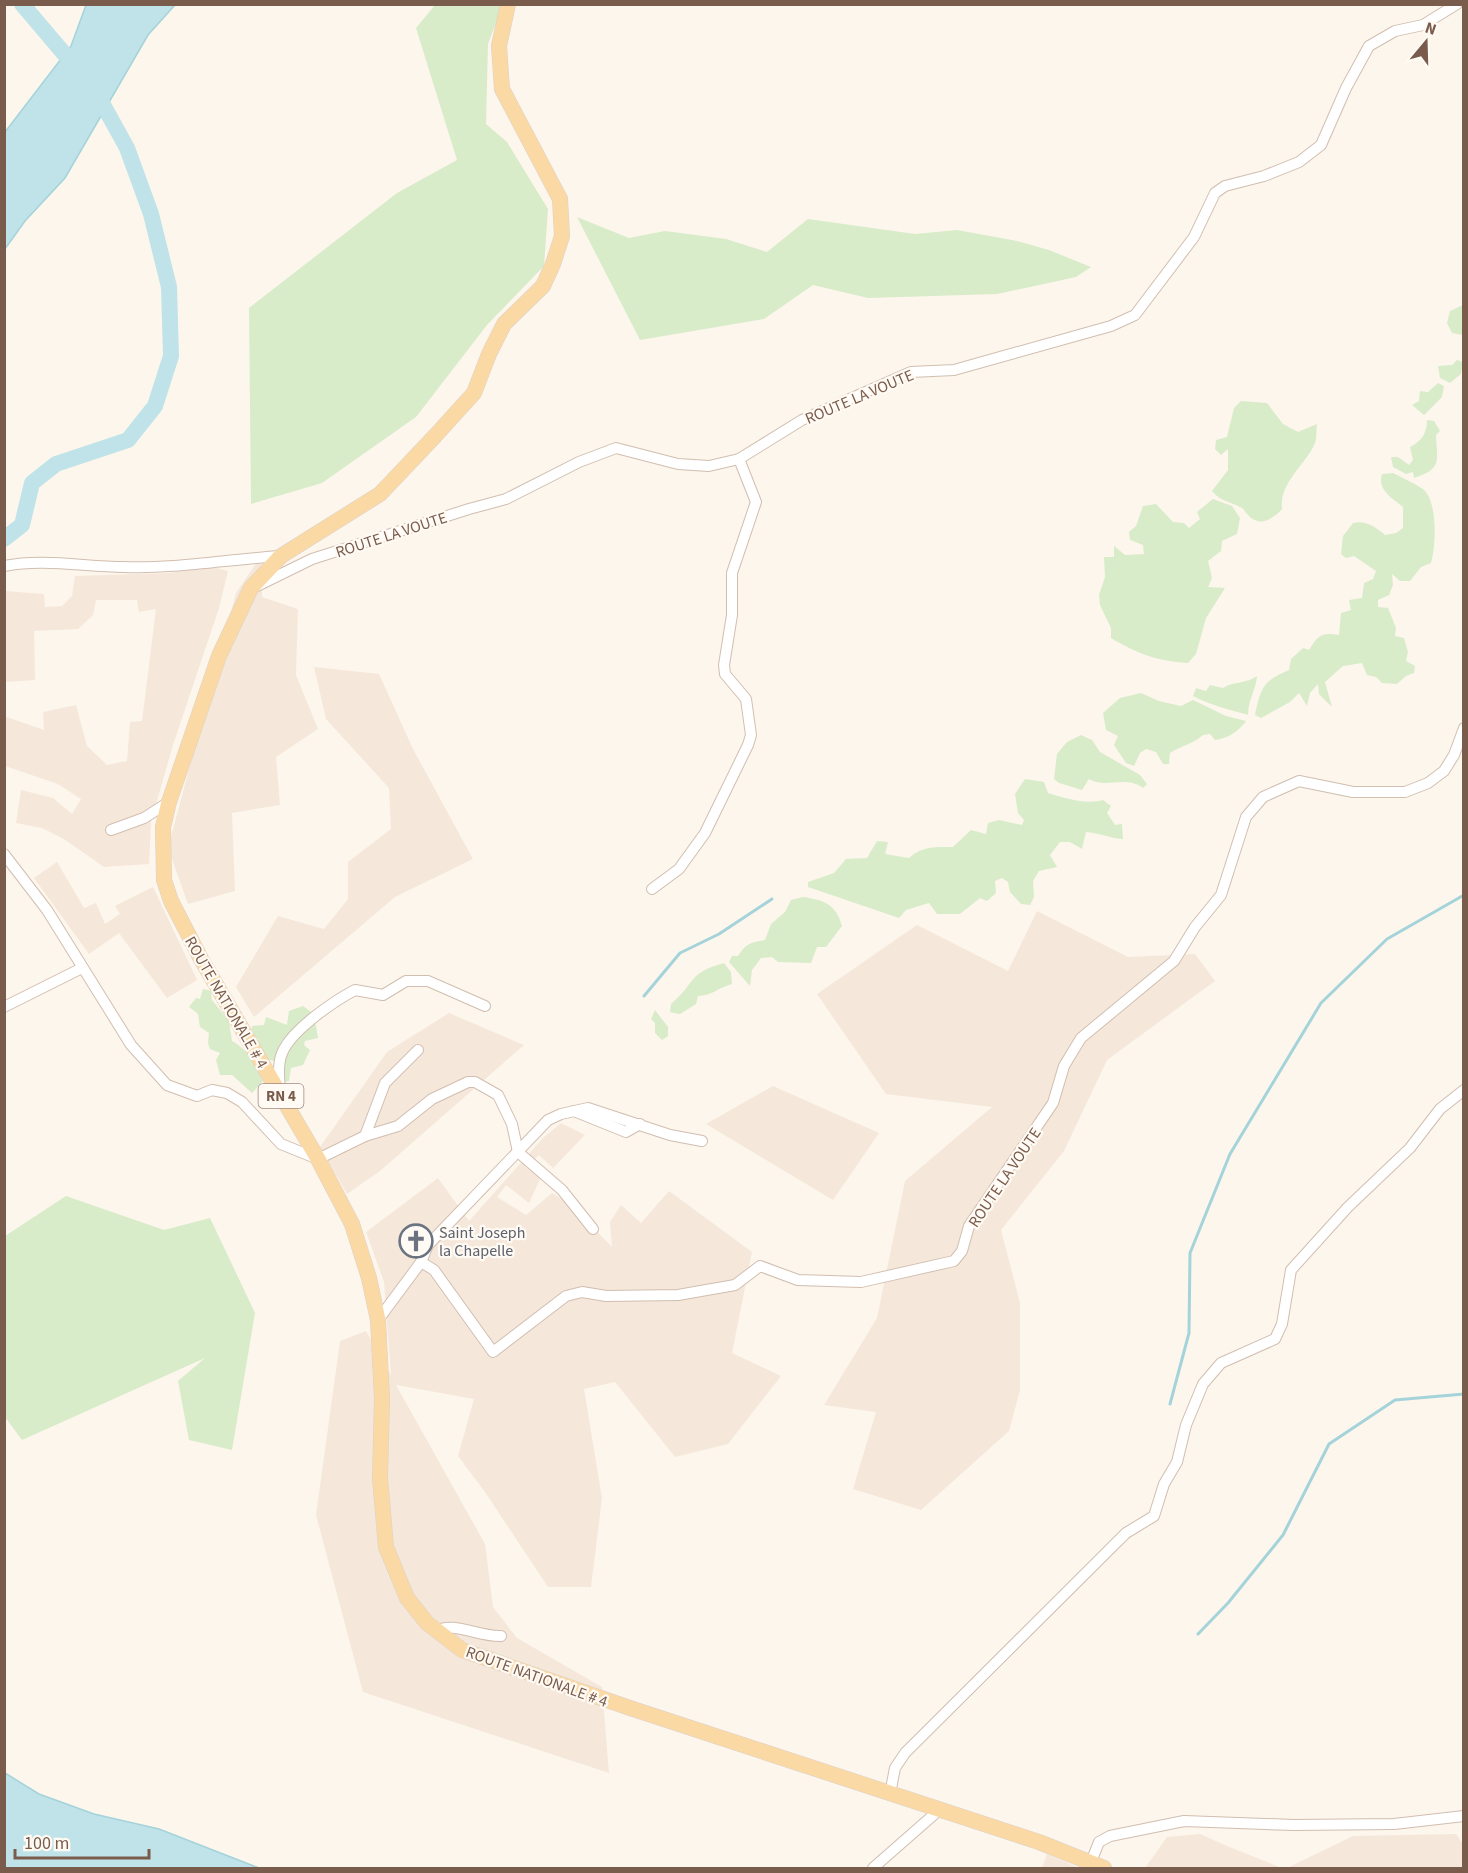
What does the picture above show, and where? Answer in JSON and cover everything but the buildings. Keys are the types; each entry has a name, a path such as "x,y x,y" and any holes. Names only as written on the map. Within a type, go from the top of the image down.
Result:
{"main road":[{"name":"ROUTE NATIONALE # 4","path":"508,4 499,46 502,89 517,120 547,169 560,199 562,236 553,264 543,286 504,324 474,393 435,436 380,494 281,556 251,588 219,656 169,802 163,827 164,880 171,901 206,968 318,1159 352,1224 369,1278 378,1320 382,1399 380,1478 386,1547 407,1598 436,1631 462,1650 938,1811 1039,1842 1097,1865"}],"street":[{"name":"ROUTE LA VOUTE","path":"251,588 312,559 469,509 506,500 579,462 616,448 678,464 709,466 739,459 802,420 910,372 954,370 1111,326 1135,315 1194,237 1215,193 1225,186 1264,176 1299,162 1321,145 1350,79 1369,46 1395,31 1423,26 1457,4"},
{"path":"651,889 679,869 705,833 745,754 751,735 746,699 726,674 724,665 732,615 732,573 756,502 739,459"},
{"path":"4,566 26,562 168,567 209,560 281,556"},
{"name":"ROUTE LA VOUTE","path":"421,1262 434,1270 493,1352 566,1296 574,1293 606,1296 678,1295 735,1284 760,1266 798,1280 861,1282 954,1261 962,1251 969,1226 1053,1103 1064,1066 1081,1038 1174,962 1195,927 1221,895 1246,817 1263,797 1299,781 1353,792 1405,792 1428,783 1444,771 1454,755 1464,729"},
{"path":"111,830 144,818 169,802"},
{"path":"4,854 20,871 47,910 131,1045 167,1084 197,1096 212,1090 227,1093 242,1102 280,1143 318,1159 365,1136 398,1126 432,1099 468,1082 475,1082 498,1095 512,1124 518,1152 562,1190 594,1229"},
{"path":"4,1007 82,969"},
{"path":"280,1094 278,1072 283,1050 294,1036 327,1007 356,990 383,995 406,981 428,981 485,1006"},
{"path":"365,1136 385,1083 418,1050"},
{"path":"890,1794 895,1768 905,1753 1126,1533 1154,1516 1164,1484 1177,1462 1186,1425 1203,1384 1221,1363 1275,1339 1282,1324 1291,1270 1348,1208 1410,1148 1440,1109 1464,1090"},
{"path":"378,1320 421,1262 428,1245 548,1120 574,1111 596,1109 670,1135 702,1141"},
{"path":"436,1631 452,1626 478,1635 501,1636"},
{"path":"873,1869 938,1811"},
{"path":"1097,1865 1099,1842 1110,1836 1184,1821 1294,1825 1394,1824 1464,1816"}],"shaded area":[{"path":"261,556 262,597 298,609 296,675 318,729 276,757 280,805 232,813 235,891 188,904 168,848 236,593"},
{"path":"209,566 228,571 219,608 173,745 151,822 149,864 104,867 64,839 42,828 16,823 21,790 53,798 72,814 81,799 58,784 5,766 4,716 44,730 43,712 76,705 87,746 107,765 127,761 130,722 142,721 156,609 139,612 137,600 96,600 93,615 78,629 34,631 35,680 5,682 5,591 44,594 45,607 62,606 72,596 75,576 170,573"},
{"path":"314,667 379,674 413,749 473,859 395,897 254,1017 236,987 278,916 324,929 348,899 348,862 391,829 389,788 326,719"},
{"path":"57,862 84,908 96,903 105,924 120,914 115,906 153,887 197,980 167,998 119,933 89,954 34,878"},
{"path":"1037,911 1128,957 1195,954 1215,981 1107,1060 1064,1151 1001,1230 1020,1303 1020,1390 1009,1431 921,1510 853,1489 876,1412 824,1405 877,1318 905,1181 992,1107 886,1094 817,994 917,925 1008,971"},
{"path":"449,1013 524,1045 380,1171 347,1194 320,1147 387,1052"},
{"path":"773,1086 879,1133 833,1200 706,1124"},
{"path":"561,1123 585,1135 553,1168 539,1155 525,1167 541,1177 529,1203 506,1185 497,1197 526,1215 552,1193 570,1204 612,1247 610,1222 621,1205 641,1223 669,1191 752,1252 732,1353 781,1376 728,1444 675,1457 615,1382 584,1389 602,1498 591,1587 548,1587 485,1492 458,1456 474,1399 396,1385 485,1544 493,1607 517,1638 602,1687 609,1773 363,1692 316,1515 340,1341 366,1331 391,1375 384,1282 366,1232 438,1178 469,1221 543,1138"},
{"path":"1200,1834 1282,1868 1145,1868 1167,1837"},
{"path":"1456,1834 1463,1844 1463,1868 1287,1868 1353,1836"},
{"path":"1047,1854 1079,1868 1042,1868"}],"green space":[{"path":"435,5 503,5 488,44 486,124 507,142 548,209 544,266 487,325 416,417 322,483 251,504 249,308 397,193 457,160 416,28"},
{"path":"577,217 629,238 665,231 726,239 767,252 808,219 915,234 957,230 1017,241 1049,250 1091,267 1076,277 997,294 868,298 813,285 764,319 640,340"},
{"path":"1463,305 1463,335 1452,333 1447,323 1450,311"},
{"path":"1457,360 1463,362 1461,374 1450,383 1440,378 1438,366 1452,365"},
{"path":"1438,383 1444,386 1442,397 1424,415 1412,405 1419,401 1420,391 1428,392"},
{"path":"1241,401 1267,403 1283,424 1298,432 1317,424 1315,443 1285,490 1282,509 1263,521 1254,520 1242,508 1221,499 1212,491 1228,470 1228,449 1221,455 1215,449 1216,440 1227,437 1234,408"},
{"path":"1427,420 1434,421 1440,431 1436,435 1436,462 1430,471 1414,478 1413,472 1406,474 1393,467 1391,457 1398,457 1409,465 1413,460 1410,447 1423,436"},
{"path":"1393,473 1423,489 1428,495 1433,513 1435,535 1431,563 1421,567 1410,581 1400,581 1392,574 1393,585 1389,595 1378,600 1378,607 1388,608 1396,628 1395,636 1404,638 1408,652 1406,661 1415,666 1414,673 1406,676 1397,684 1382,683 1376,677 1367,675 1362,663 1343,666 1325,682 1332,707 1319,694 1318,684 1310,693 1307,706 1299,693 1290,702 1261,718 1255,715 1264,686 1289,670 1291,659 1303,648 1309,650 1324,634 1339,635 1341,613 1351,610 1349,600 1362,598 1364,583 1373,579 1376,571 1354,556 1346,558 1341,554 1343,536 1353,523 1362,522 1370,525 1385,535 1396,533 1403,528 1403,507 1386,493 1381,480 1382,474"},
{"path":"1213,499 1232,506 1240,518 1237,534 1222,541 1221,551 1208,561 1212,578 1208,587 1225,588 1206,618 1196,654 1188,663 1167,660 1139,652 1111,638 1111,628 1100,605 1099,595 1105,577 1104,557 1114,557 1114,546 1125,555 1144,554 1143,545 1130,540 1129,532 1136,526 1143,506 1156,504 1173,522 1184,523 1189,528 1200,519 1197,512"},
{"path":"1257,676 1248,715 1213,705 1193,696 1196,688 1206,691 1210,685 1223,688"},
{"path":"1141,693 1159,701 1181,706 1193,700 1226,716 1246,721 1224,738 1215,740 1210,734 1203,735 1170,753 1169,764 1163,764 1156,752 1146,749 1140,753 1134,766 1126,763 1114,745 1118,736 1106,730 1103,713 1120,698"},
{"path":"1081,735 1092,740 1100,752 1140,775 1147,784 1143,788 1130,783 1102,783 1089,779 1082,790 1059,783 1054,779 1057,754 1067,742"},
{"path":"1025,779 1044,782 1048,793 1061,797 1083,801 1103,800 1111,806 1107,813 1115,825 1122,824 1123,839 1086,832 1082,849 1070,842 1060,842 1050,855 1057,867 1039,871 1033,881 1034,897 1030,905 1021,904 1010,892 1008,882 1002,878 995,881 996,893 987,901 980,898 960,914 937,914 929,903 906,910 899,918 808,887 808,882 834,873 846,859 867,858 877,841 888,842 885,854 909,858 924,849 953,847 971,830 986,834 988,823 999,820 1022,825 1024,820 1018,813 1015,794"},
{"path":"803,897 828,904 833,908 842,926 826,947 817,947 811,963 778,962 772,957 761,958 752,970 750,986 729,962 732,956 738,956 749,944 765,940 771,924 785,912 791,900"},
{"path":"724,963 731,972 732,984 707,995 698,996 696,1004 680,1014 670,1012 671,1004 693,979 704,971"},
{"path":"203,989 211,991 212,1000 229,1021 232,1041 243,1048 264,1080 252,1093 232,1075 220,1075 216,1060 220,1053 210,1049 209,1033 200,1027 198,1014 189,1007 196,998 200,999"},
{"path":"303,1006 314,1014 318,1038 305,1041 304,1045 310,1050 303,1065 291,1068 289,1081 281,1083 277,1062 264,1058 257,1046 258,1039 251,1034 252,1026 264,1025 266,1017 287,1025 289,1011"},
{"path":"655,1010 668,1027 668,1036 662,1040 655,1033 655,1023 651,1019"},
{"path":"66,1196 164,1230 210,1218 255,1313 232,1450 189,1440 178,1381 205,1358 22,1440 5,1417 5,1236"}],"water":[{"path":"86,5 175,5 148,35 65,178 25,221 5,249 5,132 71,46"},
{"path":"5,1773 39,1794 94,1814 159,1829 259,1868 5,1868"}],"waterway":[{"path":"22,4 78,70"},
{"path":"4,539 22,525 32,483 56,464 128,440 155,406 171,356 169,287 151,214 127,148 96,92"},
{"path":"1170,1404 1189,1333 1190,1253 1230,1154 1321,1003 1387,939 1464,895"},
{"path":"644,996 680,953 719,934 772,899"},
{"path":"1198,1634 1228,1603 1283,1535 1329,1444 1395,1400 1464,1394"}],"place":[{"name":"Saint Joseph la Chapelle","path":"416,1241"}]}
